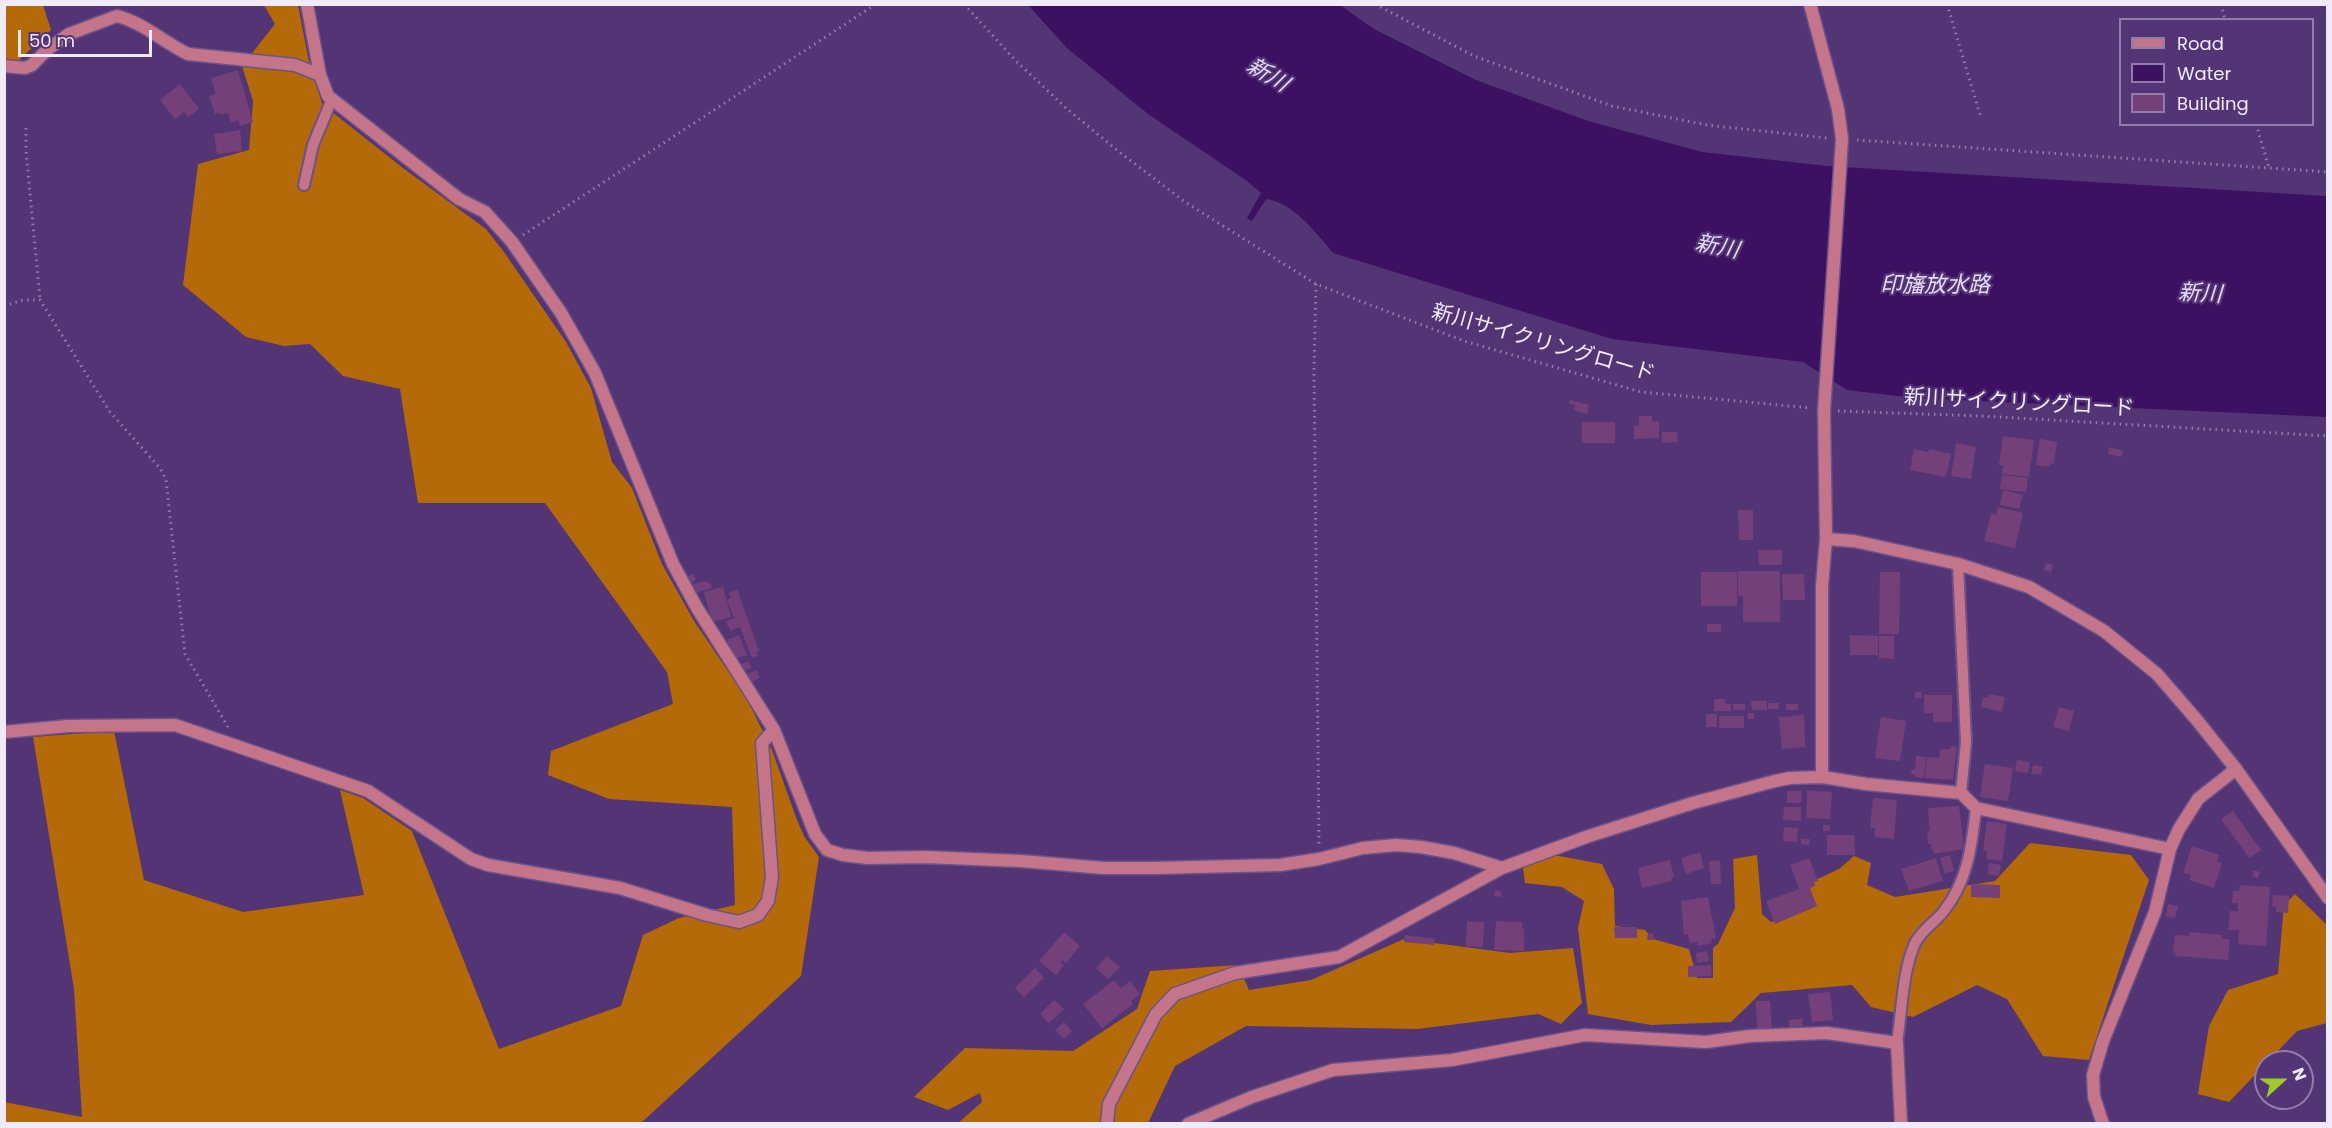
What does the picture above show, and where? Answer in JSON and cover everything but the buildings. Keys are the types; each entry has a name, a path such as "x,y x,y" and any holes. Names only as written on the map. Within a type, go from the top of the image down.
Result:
{"street":[{"path":"307,4 320,75 328,96 459,199 485,212 512,242 561,313 595,373 673,564 697,608 774,730 815,834 827,850 843,855 868,858 925,857 1021,861 1103,868 1280,865 1319,859 1363,848 1396,845 1454,853 1502,868"},
{"path":"1810,4 1838,109 1842,139 1824,411 1826,539 1822,586 1822,777"},
{"path":"4,66 25,68 32,65 48,49 69,34 118,10 188,54 295,66 320,75"},
{"path":"1826,539 1854,541 1958,564 2029,587 2104,631 2157,674 2236,769 2328,898"},
{"path":"4,732 68,726 175,724 232,743 264,757 368,791 471,859 488,865 620,888 707,915 739,922 759,915 768,901 771,885 772,866 762,743 774,730"},
{"path":"2103,1124 2094,1097 2092,1075 2103,1041 2155,912 2170,849 2179,829 2198,799 2236,769"},
{"path":"1107,1124 1109,1104 1156,1014 1175,994 1235,973 1339,957 1502,868 1589,836 1693,803 1783,779 1822,777 1866,784 1961,793 1976,807 2170,849"},
{"path":"1188,1124 1252,1097 1333,1070 1452,1059 1585,1035 1706,1042 1750,1036 1827,1033 1898,1043 1901,1124"}],"lane":[{"path":"304,185 313,146 332,99"},
{"path":"1958,564 1966,742 1961,793"},
{"path":"1898,1043 1908,967 1916,941 1944,911 1956,893 1971,857 1976,807"}],"path":[{"path":"512,242 876,4"},
{"name":"新川サイクリングロード","path":"964,4 1015,60 1065,108 1185,202 1316,284 1464,341 1641,392 1804,407 1824,411 1982,416 2328,436"},
{"path":"1947,4 1981,118"},
{"path":"2257,126 2269,168"},
{"path":"26,128 26,151 40,300 110,412 160,468 166,480 185,654 231,731 232,743"},
{"path":"1316,284 1314,369 1319,859"},
{"path":"4,306 23,300 40,300"}],"shaded area":[{"path":"4,5 43,5 51,30 18,61 5,59"},
{"path":"264,5 298,5 308,57 322,104 486,229 566,342 591,388 612,462 632,488 662,564 694,621 747,699 772,750 804,836 819,857 801,976 641,1123 5,1124 4,1102 82,1117 74,989 33,737 114,731 144,880 243,912 364,895 340,790 363,798 412,831 499,1049 621,1006 643,935 679,918 735,905 732,807 609,799 548,775 551,751 673,704 667,672 545,503 418,503 400,389 343,376 310,344 284,346 246,337 183,285 198,164 249,150 253,101 242,66 275,24"},
{"path":"2030,843 2131,855 2149,880 2089,1060 2043,1056 2007,999 1977,985 1913,1017 1871,1007 1852,985 1761,993 1731,1022 1651,1025 1588,1014 1578,928 1584,901 1562,887 1525,883 1523,868 1554,855 1602,864 1614,889 1615,926 1645,930 1653,939 1689,949 1697,978 1713,978 1713,948 1718,944 1735,908 1733,859 1757,855 1762,914 1771,922 1813,908 1807,884 1839,869 1854,856 1871,863 1867,885 1895,897 1995,881"},
{"path":"2295,894 2327,925 2327,1023 2297,1031 2279,1050 2254,1050 2254,1076 2229,1102 2198,1094 2209,1026 2228,990 2278,974 2284,905"},
{"path":"1404,939 1510,953 1573,948 1582,1003 1561,1024 1538,1014 1417,1029 1246,1026 1175,1066 1148,1123 958,1123 982,1102 980,1093 948,1110 914,1097 965,1048 1073,1051 1137,1009 1150,971 1238,965 1249,990 1311,980"}],"water":[{"name":"印旛放水路","path":"1028,5 1340,5 1374,29 1476,80 1588,121 1702,152 1827,166 2327,196 2327,417 1914,398 1847,390 1803,362 1612,339 1333,253 1304,220 1276,201 1266,199 1252,221 1247,218 1261,193 1247,181 1148,114 1067,48"}],"water label":[{"name":"新川","path":"1267,76"},
{"name":"新川","path":"1717,248"},
{"name":"新川","path":"2200,295"}]}
